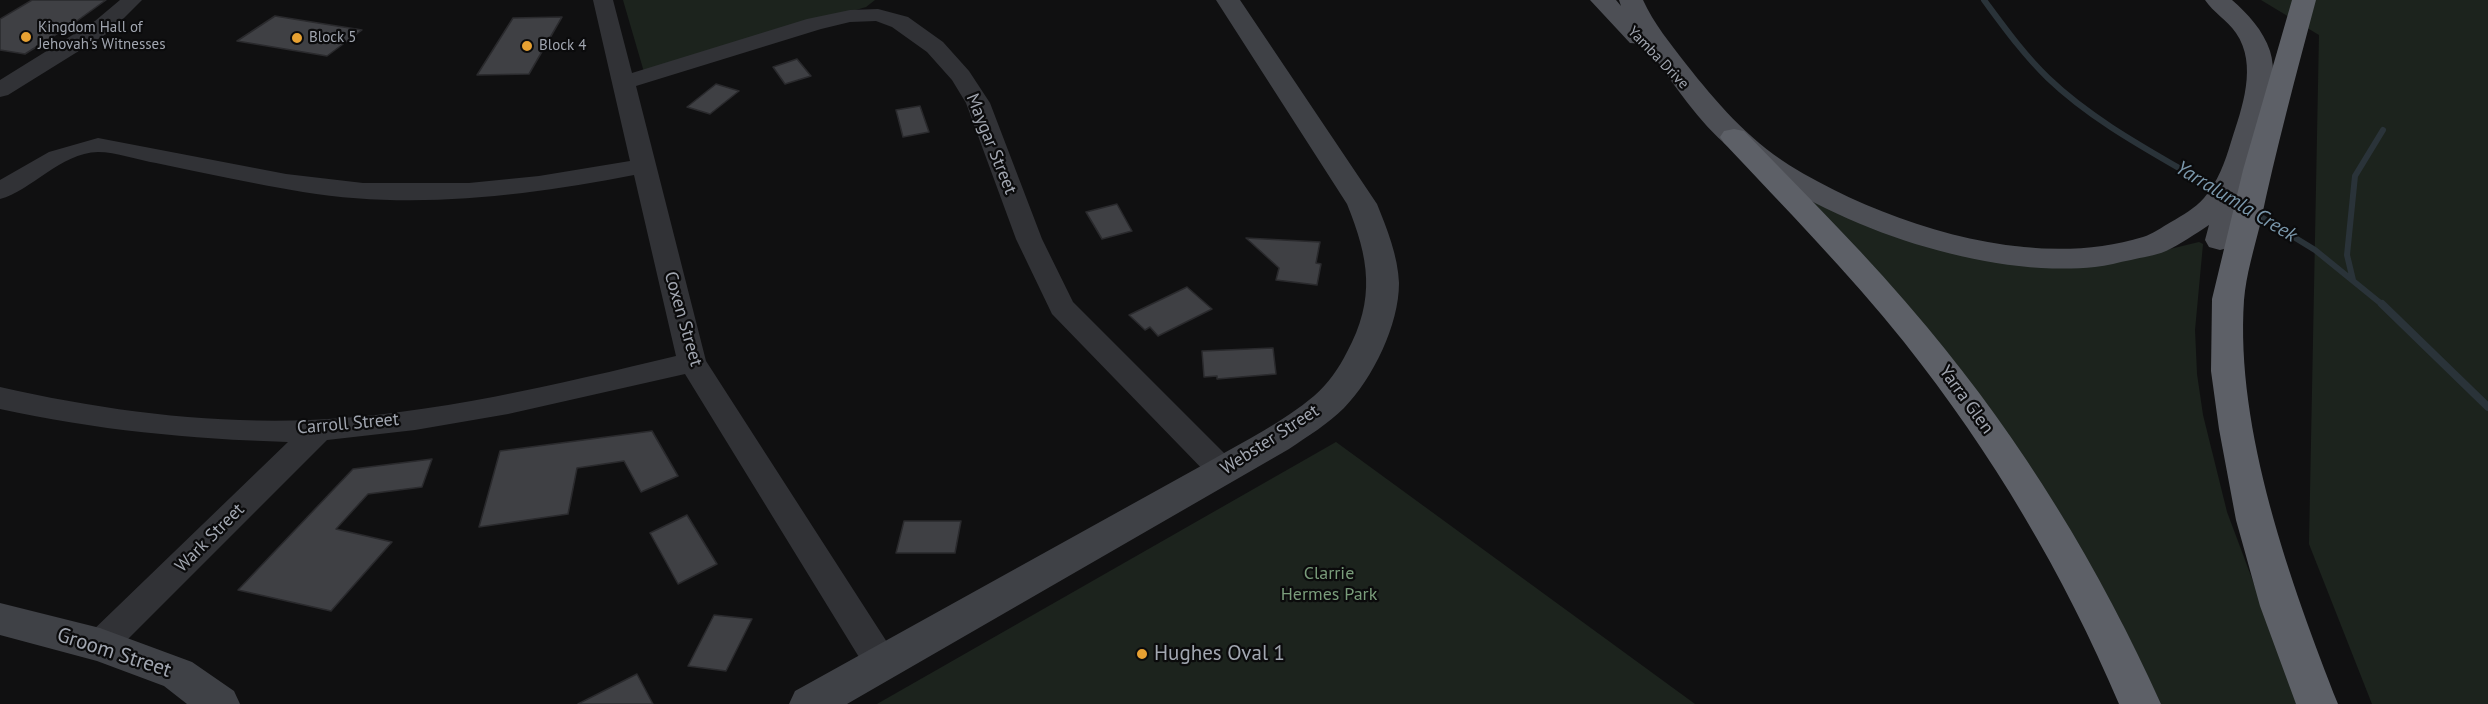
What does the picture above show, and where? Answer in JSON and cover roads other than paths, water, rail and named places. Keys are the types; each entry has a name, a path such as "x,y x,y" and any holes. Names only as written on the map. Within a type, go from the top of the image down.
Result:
{"highway":[{"path":"2304,0 2245,166 2216,238 2228,299 2228,371 2236,429 2255,520 2288,626 2317,704"},
{"name":"Yarra Glen","path":"1724,126 1871,282 1938,363 1988,429 2023,482 2080,579 2140,704"}],"main road":[{"name":"Yamba Drive","path":"1602,0 1724,126"},
{"path":"1631,0 1653,38 1724,126 1795,180 1852,210 1910,233 1980,250 2056,258 2106,255 2162,242 2216,238 2222,196 2245,166 2261,72 2256,46 2235,10 2217,0"}],"street":[{"path":"5,82 103,26 132,0"},
{"name":"Coxen Street","path":"603,0 692,362 882,664"},
{"name":"Webster Street","path":"810,704 1222,471 1286,432 1328,403 1353,372 1372,339 1382,307 1383,271 1377,237 1362,204 1228,0"},
{"name":"Maygar Street","path":"623,83 815,24 850,16 878,15 900,22 935,47 961,76 978,103 1029,239 1062,307 1222,471"},
{"path":"0,190 49,159 67,151 98,145 306,185 362,191 432,193 489,190 561,182 644,166"},
{"name":"Carroll Street","path":"0,398 56,411 132,423 231,429 319,430 494,407 597,386 692,362"},
{"name":"Wark Street","path":"100,645 319,430"},
{"name":"Groom Street","path":"0,620 100,645 178,674 219,704"}],"waterway":[{"path":"1984,0 2031,60 2067,95 2131,140 2220,192"},
{"path":"2353,280 2347,255 2355,176 2383,130"},
{"name":"Yarralumla Creek","path":"2253,212 2315,250 2384,306"},
{"name":"Yarralumla Creek","path":"2382,304 2488,407"}],"place":[{"name":"Kingdom Hall of Jehovah's Witnesses","path":"26,37"},
{"name":"Block 5","path":"297,38"},
{"name":"Block 4","path":"527,46"},
{"name":"Hughes Oval 1","path":"1142,654"}],"park label":[{"name":"Clarrie Hermes Park","path":"1329,584"}]}
